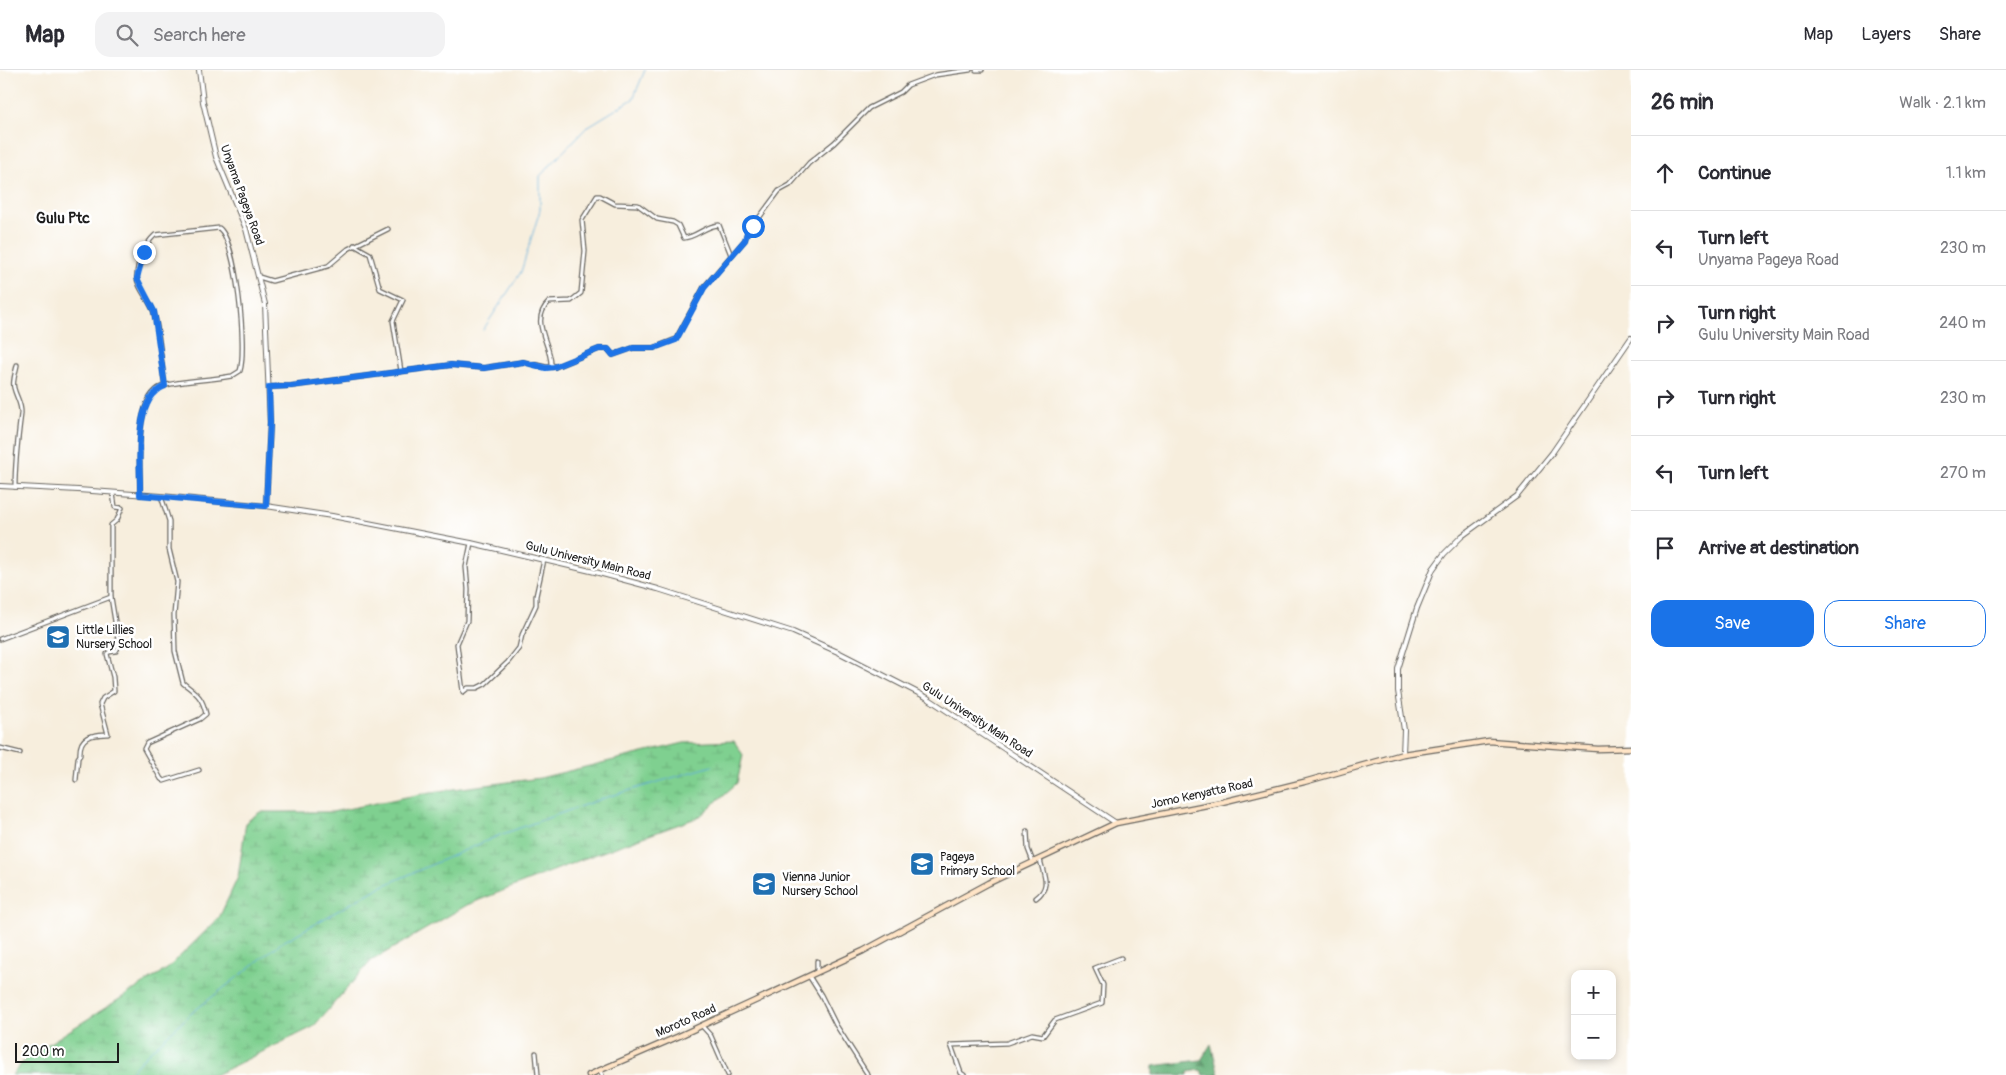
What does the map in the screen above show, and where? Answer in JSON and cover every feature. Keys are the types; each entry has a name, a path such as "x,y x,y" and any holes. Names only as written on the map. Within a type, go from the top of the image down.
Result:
{"main road":[{"name":"Jomo Kenyatta Road","path":"809,976 871,947 989,883 1116,823 1176,809 1222,802 1304,782 1403,754 1489,741 1598,748 1631,748"},
{"name":"Moroto Road","path":"589,1075 601,1073 809,976"}],"street":[{"name":"Unyama Pageya Road","path":"199,70 203,102 216,157 246,229 265,304 270,422 266,506"},
{"path":"269,387 291,386 451,365 484,368 523,362 546,368 554,367 599,349 608,349 613,355 633,348 654,348 676,340 704,288 745,240 748,229 753,226 779,191 790,185 809,163 834,143 869,108 902,92 908,85 935,75 970,70"},
{"path":"976,70 982,70"},
{"path":"554,367 551,364 551,355 541,332 544,308 549,302 571,301 581,293 585,251 582,220 597,196 614,204 638,205 657,219 669,220 678,225 684,238 698,234 714,225 719,225 731,255"},
{"path":"140,495 141,424 146,407 154,393 165,386 225,378 240,371 242,358 238,286 227,242 224,233 219,228 155,235 146,248 139,265 138,281 147,296 155,316 165,386"},
{"path":"259,277 272,281 322,268 337,260 354,245 388,229"},
{"path":"354,245 370,254 380,289 403,300 393,321 401,371"},
{"path":"1403,754 1404,730 1398,691 1398,669 1414,616 1433,569 1444,554 1462,536 1517,496 1552,453 1631,338"},
{"path":"15,488 19,418 21,414 20,402 13,387 18,365"},
{"name":"Gulu University Main Road","path":"0,486 113,492 266,506 364,522 471,543 624,579 721,608 793,632 926,697 1116,823"},
{"path":"76,780 80,746 85,739 92,735 108,734 100,704 103,698 114,691 114,677 107,654 116,651 119,646 111,597 111,524 117,520 122,508 115,507 113,492"},
{"path":"161,496 169,521 169,549 177,582 174,615 175,650 183,683 198,693 206,714 200,719 147,743 144,749 164,781 199,770"},
{"path":"471,543 466,567 468,589 467,621 457,644 463,692 468,688 477,688 485,684 508,662 519,648 522,636 536,605 536,596 544,560"},
{"path":"0,639 111,597"},
{"path":"0,748 20,752"},
{"path":"1027,831 1028,849 1033,862"},
{"path":"1036,898 1044,892 1046,882 1040,859"},
{"path":"964,1075 961,1073 951,1045 1008,1042 1032,1034 1044,1036 1055,1020 1102,1003 1103,984 1095,968 1121,958"},
{"path":"816,961 817,972"},
{"path":"809,976 836,1025 868,1075"},
{"path":"702,1026 710,1036 728,1075"},
{"path":"536,1053 538,1075"}],"green space":[{"path":"734,741 743,755 737,783 699,817 583,859 467,905 371,961 313,1027 215,1075 12,1075 26,1058 167,969 219,918 238,877 246,822 260,812 332,812 431,792 540,778 684,743"},
{"path":"1211,1044 1219,1075 1203,1075 1201,1070 1188,1072 1188,1075 1153,1075 1153,1066 1201,1060"}],"waterway":[{"path":"483,330 521,272 540,210 540,176 587,127 633,99 645,70"},
{"path":"128,1075 145,1056 193,1012 281,943 378,888 500,835 604,798 712,766"}],"place":[{"name":"Little Lillies Nursery School","path":"58,637"},
{"name":"Pageya Primary School","path":"922,864"},
{"name":"Vienna Junior Nursery School","path":"764,884"}],"district":[{"name":"Gulu Ptc","path":"63,218"}],"route":[{"path":"144,252 137,278 154,311 165,386 154,393 143,414 140,436 140,495 237,505 266,506 270,422 269,387 291,386 451,365 484,368 523,362 546,368 577,359 599,349 608,349 613,355 617,355 633,348 654,348 676,340 704,288 745,240 748,229 753,226"}]}
